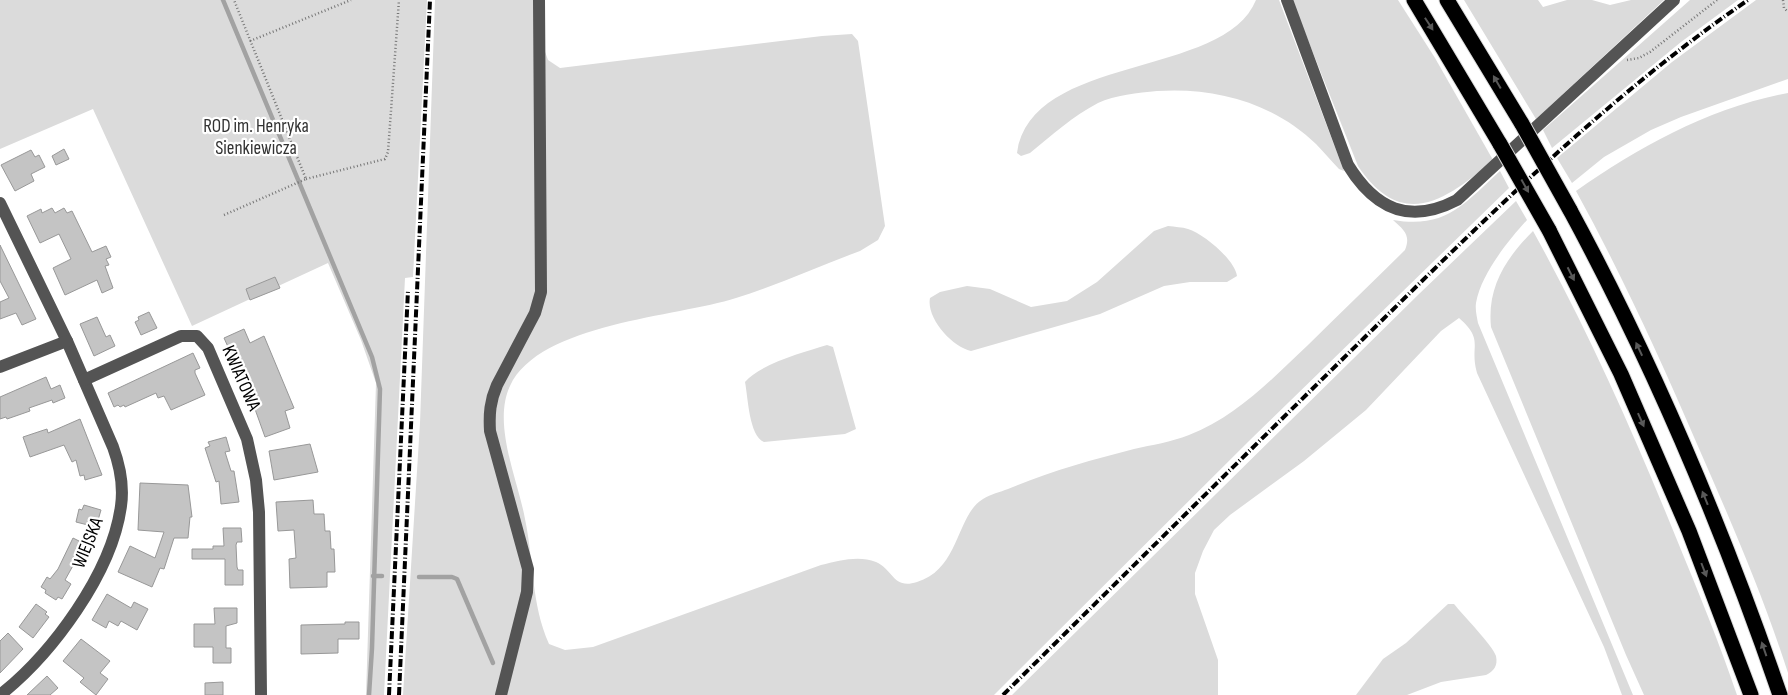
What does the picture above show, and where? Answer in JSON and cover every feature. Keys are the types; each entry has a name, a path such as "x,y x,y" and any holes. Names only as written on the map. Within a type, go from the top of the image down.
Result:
{"highway":[{"path":"1414,0 1500,144 1548,230 1621,374 1690,531 1751,695"},
{"path":"1447,0 1522,124 1599,264 1686,450 1737,575 1780,695"}],"street":[{"path":"501,695 527,592 528,569 490,431 489,418 492,396 535,313 542,292 539,0"},
{"path":"1287,0 1348,165 1359,183 1384,206 1402,211 1421,213 1441,208 1457,200 1674,0"},
{"path":"0,203 84,380"},
{"name":"KWIATOWA","path":"84,380 181,336 197,336 205,343 239,416 247,439 256,480 259,512 261,695"},
{"path":"0,367 67,342"},
{"name":"WIEJSKA","path":"0,695 41,657 68,623 100,568 117,523 122,491 118,461 84,380"}],"path":[{"path":"234,0 304,180"},
{"path":"250,41 351,0"},
{"path":"224,215 304,180 385,159 388,152 399,0"},
{"path":"1608,61 1639,58 1717,0"},
{"path":"1783,0 1784,8 1788,12"}],"green space":[{"name":"ROD im. Henryka Sienkiewicza","path":"0,0 427,0 413,277 405,278 384,695 366,695 376,383 361,340 328,263 192,326 93,109 0,149"},
{"path":"435,0 544,0 543,46 548,60 560,68 822,36 852,34 858,41 885,226 878,240 860,251 736,298 579,335 549,348 526,365 510,386 505,401 505,434 525,519 539,613 549,644 565,650 593,647 821,565 842,560 862,559 876,562 882,565 898,581 909,584 917,582 931,575 942,566 950,554 967,517 974,507 986,497 1070,467 1189,435 1238,408 1308,345 1405,250 1407,237 1393,220 1427,221 1441,217 1453,211 1476,194 1500,171 1509,188 1250,440 994,695 403,695 420,423"},
{"path":"1256,0 1279,0 1344,171 1339,169 1316,144 1299,130 1263,108 1222,95 1179,90 1119,96 1105,100 1071,120 1030,153 1021,156 1017,153 1030,121 1056,98 1090,81 1170,57 1207,43 1237,25"},
{"path":"1292,0 1398,0 1435,58 1493,160 1459,187 1442,197 1425,203 1408,204 1391,199 1375,186 1358,166"},
{"path":"1464,0 1538,0 1543,7 1567,0 1592,0 1610,5 1631,0 1664,0 1536,119"},
{"path":"1690,0 1738,0 1681,42 1552,148 1543,130"},
{"path":"1756,0 1788,0 1788,79 1681,117 1651,130 1604,157 1572,183 1557,158 1672,62"},
{"path":"1788,93 1788,673 1746,557 1722,500 1624,284 1576,191 1650,144 1677,131 1731,108 1759,99"},
{"path":"1516,201 1527,220 1496,258 1483,281 1476,303 1478,323 1633,695 1622,695 1604,647 1477,373 1474,356 1475,344 1472,332 1459,318 1441,331 1366,410 1304,461 1230,515 1214,530 1203,551 1195,573 1195,594 1218,660 1218,695 1012,695 1419,294"},
{"path":"1168,226 1188,229 1202,236 1225,255 1237,276 1227,282 1190,282 1164,286 1100,314 971,351 956,344 949,338 936,323 932,314 930,298 940,292 967,286 990,289 1031,307 1067,301 1097,282 1154,231"},
{"path":"1533,231 1573,306 1627,422 1661,500 1737,695 1644,695 1626,655 1491,327 1492,299 1500,274 1514,252"},
{"path":"827,345 833,347 856,429 845,434 764,442 755,432 752,424 745,382 771,364"},
{"path":"1448,604 1454,604 1494,651 1496,665 1491,672 1486,675 1441,682 1407,695 1356,695 1383,659 1406,643"}],"building":[{"path":"64,149 69,159 56,165 52,156"},
{"path":"31,150 35,157 39,155 45,167 31,174 34,181 15,191 1,165"},
{"path":"52,208 55,213 64,208 67,213 72,211 92,252 106,246 111,257 106,259 109,265 105,266 113,288 102,293 97,280 65,295 53,268 71,259 59,234 40,243 27,216 41,209 42,213"},
{"path":"0,245 36,319 22,325 16,313 0,319 0,302 9,298 0,281"},
{"path":"275,277 280,288 250,300 246,289"},
{"path":"149,312 157,328 141,335 135,322 139,320 138,317"},
{"path":"97,317 106,337 110,335 115,346 94,356 80,324"},
{"path":"244,329 250,343 264,336 294,408 285,411 290,428 265,437 251,398 224,338"},
{"path":"193,353 200,368 195,370 195,373 205,395 171,410 164,396 158,398 156,393 125,407 124,405 120,407 118,405 114,407 108,393"},
{"path":"46,377 51,389 60,385 65,398 53,403 52,400 29,408 30,411 7,419 6,417 0,419 0,397"},
{"path":"80,419 102,475 85,480 84,475 80,476 76,460 72,462 64,445 30,457 23,437 47,429 48,433"},
{"path":"226,437 230,451 225,452 231,471 234,471 239,502 221,504 219,481 216,482 205,448 210,446 208,442"},
{"path":"310,444 318,472 274,480 269,451"},
{"path":"140,483 188,485 192,517 190,517 188,538 174,538 164,569 160,568 152,587 118,572 130,546 155,558 164,532 138,530"},
{"path":"313,500 314,514 324,514 325,531 330,531 331,549 334,549 335,572 327,572 327,587 290,588 289,559 296,558 294,530 278,531 276,502"},
{"path":"84,505 101,510 96,527 76,522 79,509 82,510"},
{"path":"223,528 241,528 242,542 237,542 236,545 237,567 238,570 243,570 243,585 225,585 225,559 192,559 192,549 213,549 213,546 224,546"},
{"path":"73,538 85,544 65,580 71,584 62,599 58,597 56,600 45,593 46,590 41,587 47,577 50,579 58,569"},
{"path":"107,594 131,608 134,602 148,609 137,630 121,621 118,626 109,621 106,628 92,620"},
{"path":"36,604 47,612 45,614 49,617 33,638 19,627"},
{"path":"214,608 237,608 237,623 226,626 226,648 231,648 231,663 213,663 213,647 194,647 194,624 215,624"},
{"path":"345,622 359,622 359,639 338,639 338,653 301,654 301,625 345,624"},
{"path":"8,633 23,649 0,673 0,641"},
{"path":"81,639 110,661 100,673 108,679 96,695 80,682 84,678 63,661"},
{"path":"47,676 58,688 50,695 27,695"},
{"path":"223,682 223,695 205,695 205,683"}],"waterway":[{"path":"223,0 372,357 380,389 369,695"},
{"path":"373,576 382,576"},
{"path":"419,577 452,577 457,579 493,663"}],"railway":[{"path":"399,695 430,0"},
{"path":"1003,695 1501,204 1596,118 1696,37 1748,0"},
{"path":"389,695 408,290"}]}
